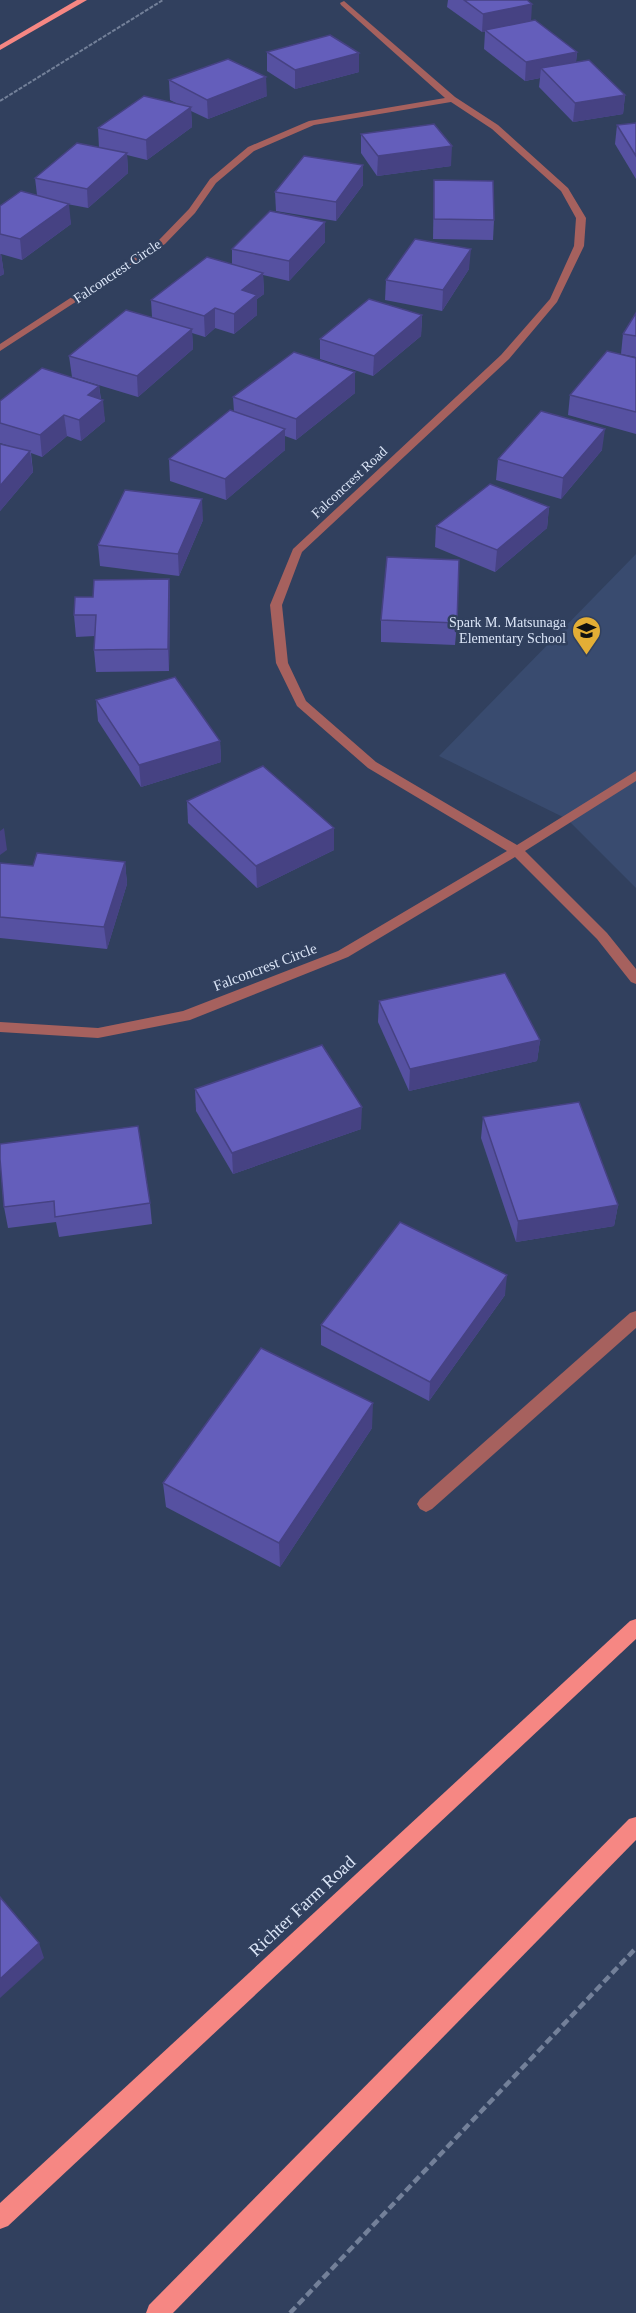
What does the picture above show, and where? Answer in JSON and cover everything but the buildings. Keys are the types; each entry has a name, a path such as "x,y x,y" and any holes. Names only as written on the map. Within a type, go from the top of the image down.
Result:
{"main road":[{"path":"0,48 83,0"},
{"name":"Richter Farm Road","path":"0,2218 636,1627"},
{"path":"157,2313 636,1826"}],"street":[{"name":"Falconcrest Road","path":"344,3 453,99 495,127 565,190 581,218 579,246 554,300 505,357 297,551 276,606 282,663 302,703 372,765 516,850 602,936 636,980"},
{"name":"Falconcrest Circle","path":"0,348 162,242 192,211 213,181 251,148 312,123 453,99"},
{"name":"Falconcrest Circle","path":"0,1027 98,1033 185,1016 343,954 636,775"},
{"path":"426,1504 636,1318"}],"path":[{"path":"0,101 163,0"},
{"path":"290,2313 636,1948"}],"shaded area":[{"name":"Spark M. Matsunaga Elementary School","path":"636,554 636,888 567,819 439,756"}],"place":[{"name":"Spark M. Matsunaga Elementary School","path":"587,656"}]}
